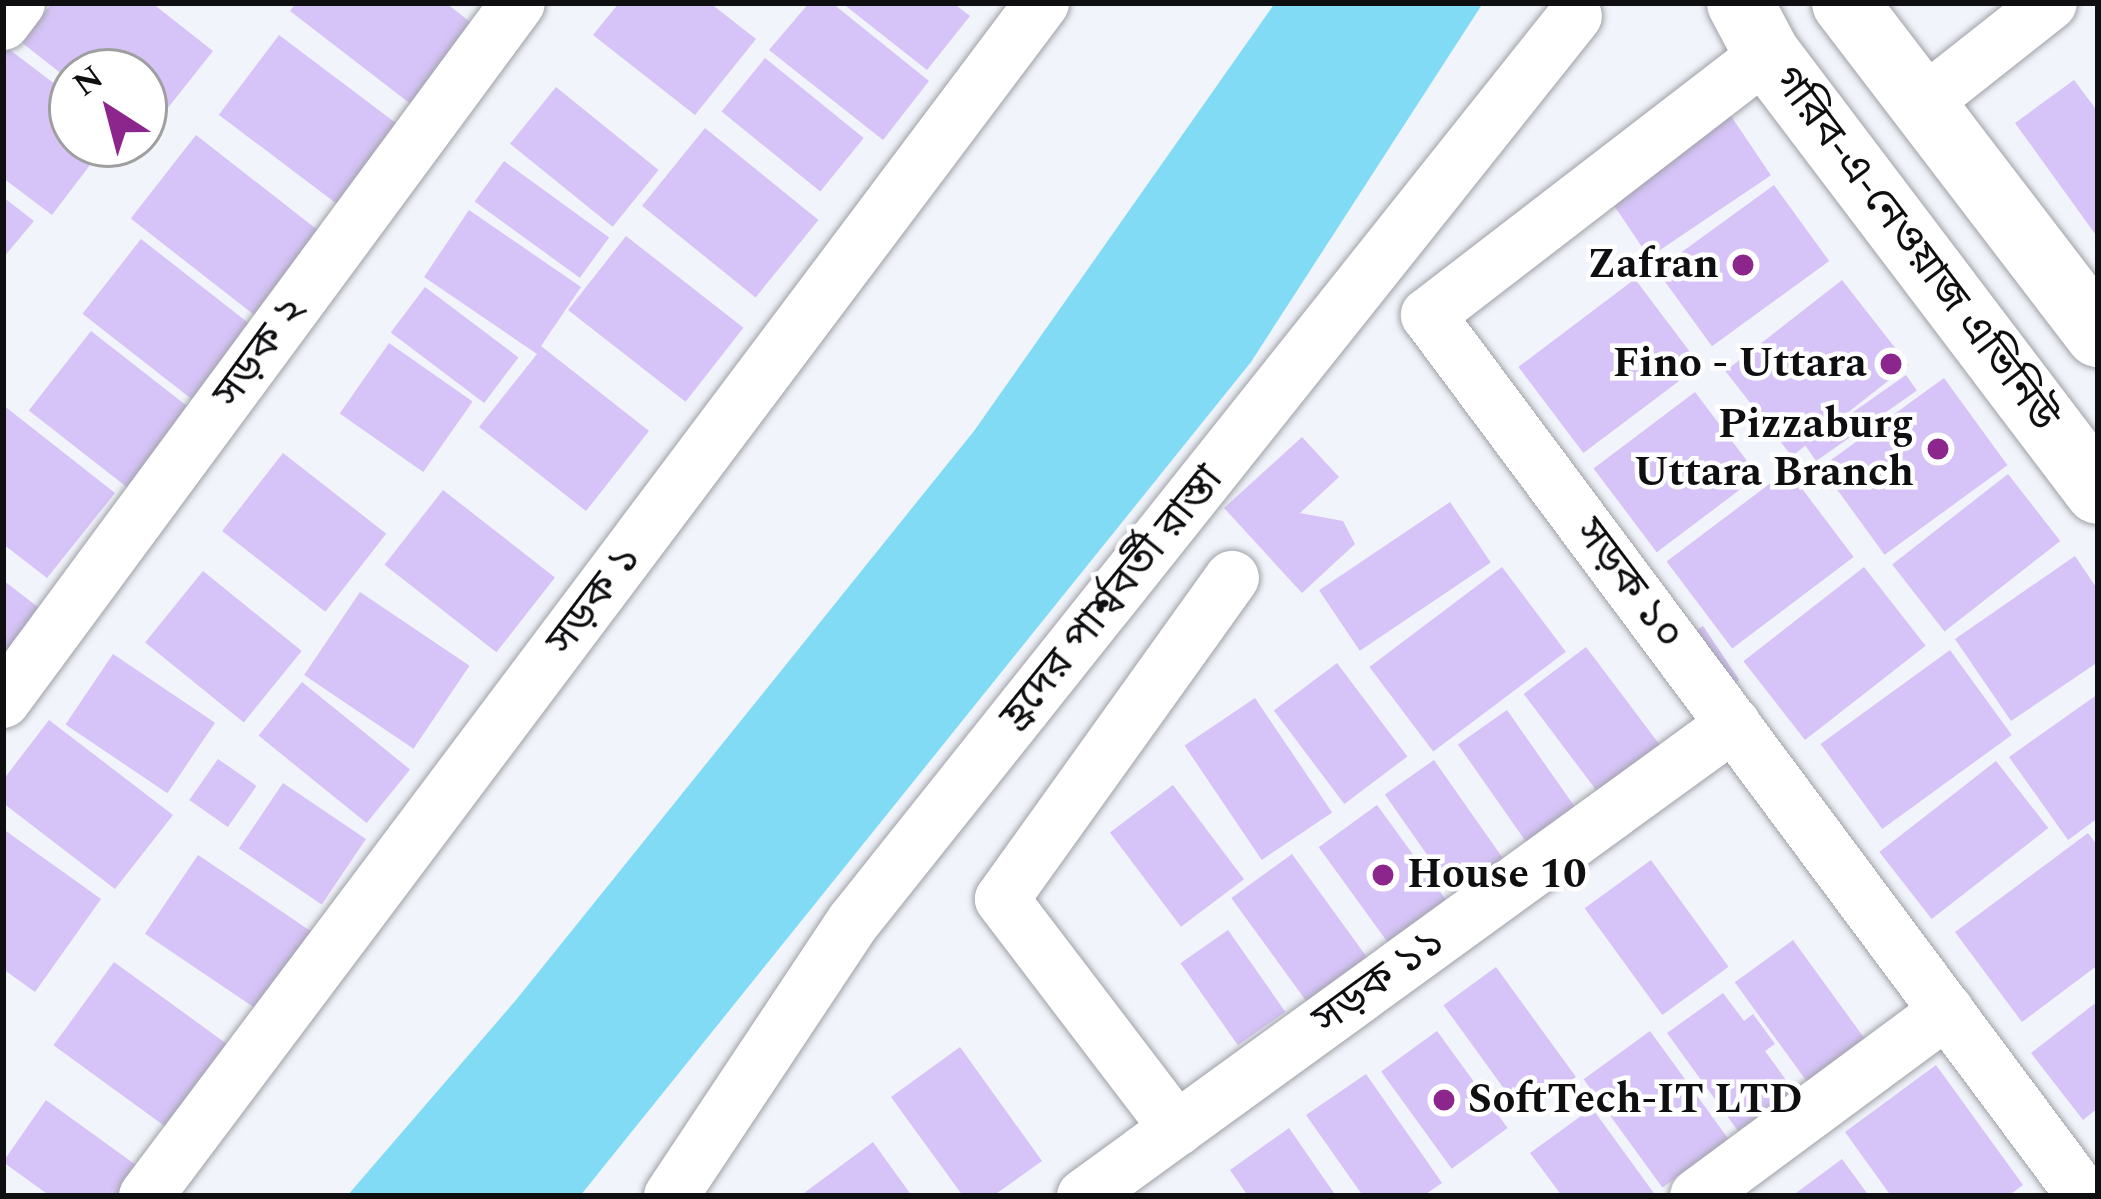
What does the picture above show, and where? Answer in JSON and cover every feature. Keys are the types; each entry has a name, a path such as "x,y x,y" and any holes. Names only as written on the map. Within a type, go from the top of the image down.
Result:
{"street":[{"path":"3,22 18,3"},
{"name":"সড়ক ২","path":"3,700 518,3"},
{"name":"সড়ক ১","path":"146,1196 1042,3"},
{"path":"1845,3 2098,334"},
{"path":"1922,104 2050,3"},
{"name":"হ্রদের পার্শ্ববর্তী রাস্তা","path":"671,1196 854,921 1575,16"},
{"name":"গরিব-এ-নেওয়াজ এভিনিউ","path":"1754,29 2098,491"},
{"name":"সড়ক ১০","path":"1754,29 1428,315 2084,1196"},
{"path":"1177,1129 1002,899 1232,578"},
{"name":"সড়ক ১১","path":"1084,1196 1733,724"},
{"path":"1697,1196 1947,1011"}],"water":[{"path":"1275,3 1483,3 1251,362 580,1196 347,1196 516,1000 974,431"}],"building":[{"path":"52,3 152,3 213,51 168,108 168,48 48,48 48,63 21,42"},
{"path":"296,3 446,3 474,25 412,105 290,11"},
{"path":"619,3 710,3 756,39 695,115 593,35"},
{"path":"809,3 832,3 929,81 883,140 769,50"},
{"path":"842,3 953,3 970,16 927,70"},
{"path":"279,35 399,125 339,205 219,115"},
{"path":"6,47 48,79 48,168 88,168 52,215 3,178"},
{"path":"765,58 864,138 820,192 722,112"},
{"path":"2074,80 2098,112 2098,238 2015,123"},
{"path":"556,87 659,170 613,227 510,144"},
{"path":"1729,113 1771,175 1649,257 1607,195"},
{"path":"705,128 818,220 756,298 642,206"},
{"path":"196,135 319,231 254,315 131,219"},
{"path":"504,161 609,237 580,278 475,201"},
{"name":"Zafran","path":"1774,185 1829,261 1712,346 1657,270"},
{"path":"3,197 34,221 3,258"},
{"path":"469,210 581,287 541,346 649,431 586,511 479,427 537,354 424,277"},
{"path":"626,236 743,328 686,402 568,310"},
{"path":"141,239 253,326 194,401 83,314"},
{"path":"1635,279 1700,365 1583,453 1518,367"},
{"path":"1842,280 1908,365 1792,456 1725,371"},
{"path":"425,287 518,357 484,403 391,333"},
{"path":"91,331 190,408 127,488 29,411"},
{"path":"389,343 473,402 423,472 340,413"},
{"path":"1906,375 1917,391 1816,461 1805,446"},
{"path":"1944,378 2007,465 1885,555 1821,467"},
{"path":"1695,392 1758,476 1657,552 1594,468"},
{"path":"3,405 115,493 47,578 3,544"},
{"path":"1302,437 1339,477 1300,513 1343,521 1355,544 1302,593 1224,508"},
{"path":"283,453 386,534 325,612 222,531"},
{"path":"1788,470 1854,557 1732,649 1667,561"},
{"path":"2008,474 2060,541 1944,631 1892,565"},
{"path":"443,490 555,577 496,652 385,565"},
{"path":"1450,502 1491,563 1360,651 1319,590"},
{"path":"2075,556 2098,590 2098,662 2011,721 1955,639"},
{"path":"1502,567 1566,652 1433,752 1369,667"},
{"path":"1864,567 1926,646 1805,740 1743,661"},
{"path":"203,571 302,651 244,722 145,642"},
{"path":"3,580 43,611 3,661"},
{"path":"360,592 469,666 414,749 304,675"},
{"path":"1703,626 1739,680 1711,699 1675,645"},
{"path":"1586,647 1665,752 1603,799 1524,694"},
{"path":"1950,650 2012,735 1882,829 1821,744"},
{"path":"113,654 215,723 167,793 65,724"},
{"path":"1337,663 1407,756 1344,804 1274,711"},
{"path":"302,682 410,769 367,823 259,736"},
{"path":"2098,694 2098,818 2068,840 2009,757"},
{"path":"1255,698 1332,812 1262,860 1185,746"},
{"path":"1507,710 1580,815 1531,849 1458,744"},
{"path":"49,720 173,815 115,889 3,803 3,780"},
{"path":"218,759 257,786 228,827 189,800"},
{"path":"1434,760 1507,865 1458,899 1385,794"},
{"path":"1996,761 2048,828 1932,919 1879,852"},
{"path":"283,783 366,839 322,904 239,848"},
{"path":"1173,785 1244,879 1181,927 1110,833"},
{"name":"House 10","path":"1377,805 1448,902 1389,944 1319,847"},
{"path":"3,829 101,899 35,992 3,969"},
{"path":"2088,833 2098,846 2098,965 2022,1022 1955,932"},
{"path":"1292,854 1373,966 1312,1010 1231,898"},
{"path":"198,855 312,932 259,1011 145,934"},
{"path":"1651,860 1729,967 1662,1015 1585,908"},
{"path":"1228,930 1285,1012 1238,1045 1180,963"},
{"path":"1793,940 1865,1040 1807,1082 1735,982"},
{"path":"114,962 238,1052 177,1135 53,1045"},
{"path":"1496,967 1576,1077 1523,1115 1443,1005"},
{"path":"1723,993 1744,1021 1753,1014 1775,1044 1765,1051 1794,1091 1738,1131 1667,1033"},
{"path":"2098,1001 2098,1108 2083,1120 2031,1053"},
{"name":"SoftTech-IT LTD","path":"1437,1031 1508,1128 1452,1169 1381,1072"},
{"path":"1650,1031 1729,1139 1662,1188 1584,1079"},
{"path":"960,1047 1042,1161 993,1196 963,1196 891,1097"},
{"path":"1936,1065 2023,1185 2008,1196 1891,1196 1845,1132"},
{"path":"1366,1074 1442,1183 1423,1196 1363,1196 1306,1115"},
{"path":"46,1100 140,1168 119,1196 50,1196 3,1162"},
{"path":"1592,1108 1656,1196 1562,1196 1530,1153"},
{"path":"1289,1128 1336,1196 1248,1196 1230,1170"},
{"path":"873,1142 912,1196 800,1196"},
{"path":"1842,1159 1869,1196 1792,1196"}],"place":[{"name":"Zafran","path":"1743,265"},
{"name":"Fino - Uttara","path":"1891,364"},
{"name":"Pizzaburg Uttara Branch","path":"1938,449"},
{"name":"House 10","path":"1383,875"},
{"name":"SoftTech-IT LTD","path":"1444,1100"}]}
